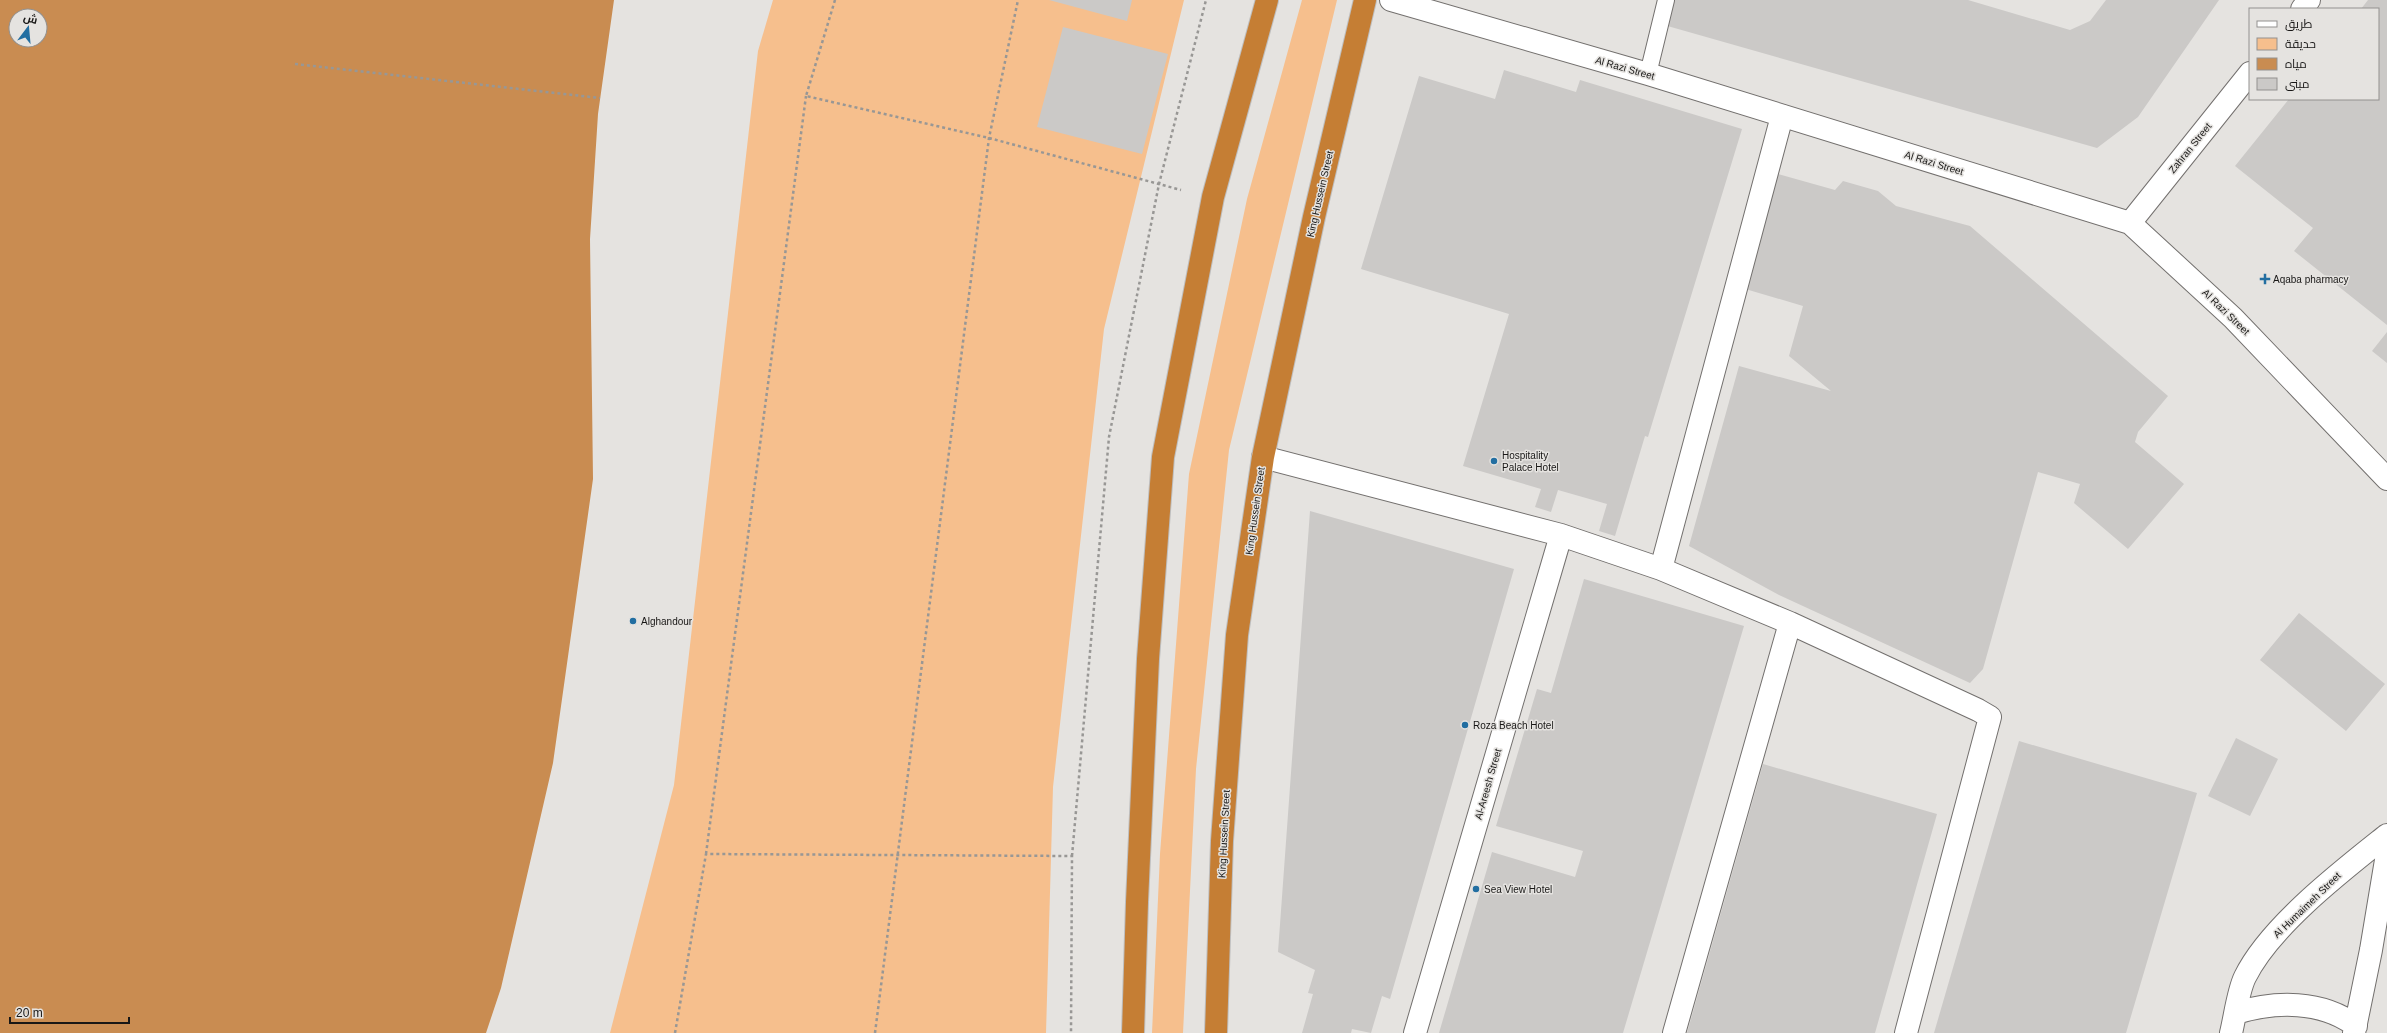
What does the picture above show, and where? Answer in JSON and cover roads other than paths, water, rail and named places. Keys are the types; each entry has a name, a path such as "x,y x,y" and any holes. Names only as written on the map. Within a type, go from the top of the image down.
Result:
{"highway":[{"path":"1133,1033 1137,902 1148,659 1163,458 1213,197 1267,0"},
{"name":"King Hussein Street","path":"1216,1033 1222,841 1237,635 1263,457 1314,217 1365,0"}],"street":[{"name":"Al Razi Street","path":"1391,0 1648,74 2130,223 2233,318 2387,479"},
{"path":"2303,8 2309,0"},
{"name":"Zahran Street","path":"2130,223 2249,74"},
{"path":"1661,569 1782,116"},
{"path":"1263,457 1561,534 1661,569 1790,623 1978,710 1990,718 1906,1033"},
{"name":"Al-Areesh Street","path":"1415,1033 1561,534"},
{"path":"1674,1033 1790,623"},
{"name":"Al Humaimeh Street","path":"2233,1023 2244,977 2284,925 2342,871 2387,835"},
{"path":"2355,1029 2371,950 2387,854"},
{"path":"2233,1023 2254,1008 2301,1005 2320,1008 2346,1018 2355,1029"}],"lane":[{"path":"1648,74 1666,0"}],"water":[{"path":"0,0 614,0 598,114 590,239 593,479 553,763 501,988 486,1033 0,1033"}],"place":[{"name":"Aqaba pharmacy","path":"2265,279"},
{"name":"Hospitality Palace Hotel","path":"1494,461"},
{"name":"Alghandour","path":"633,621"},
{"name":"Roza Beach Hotel","path":"1465,725"},
{"name":"Sea View Hotel","path":"1476,889"}]}
